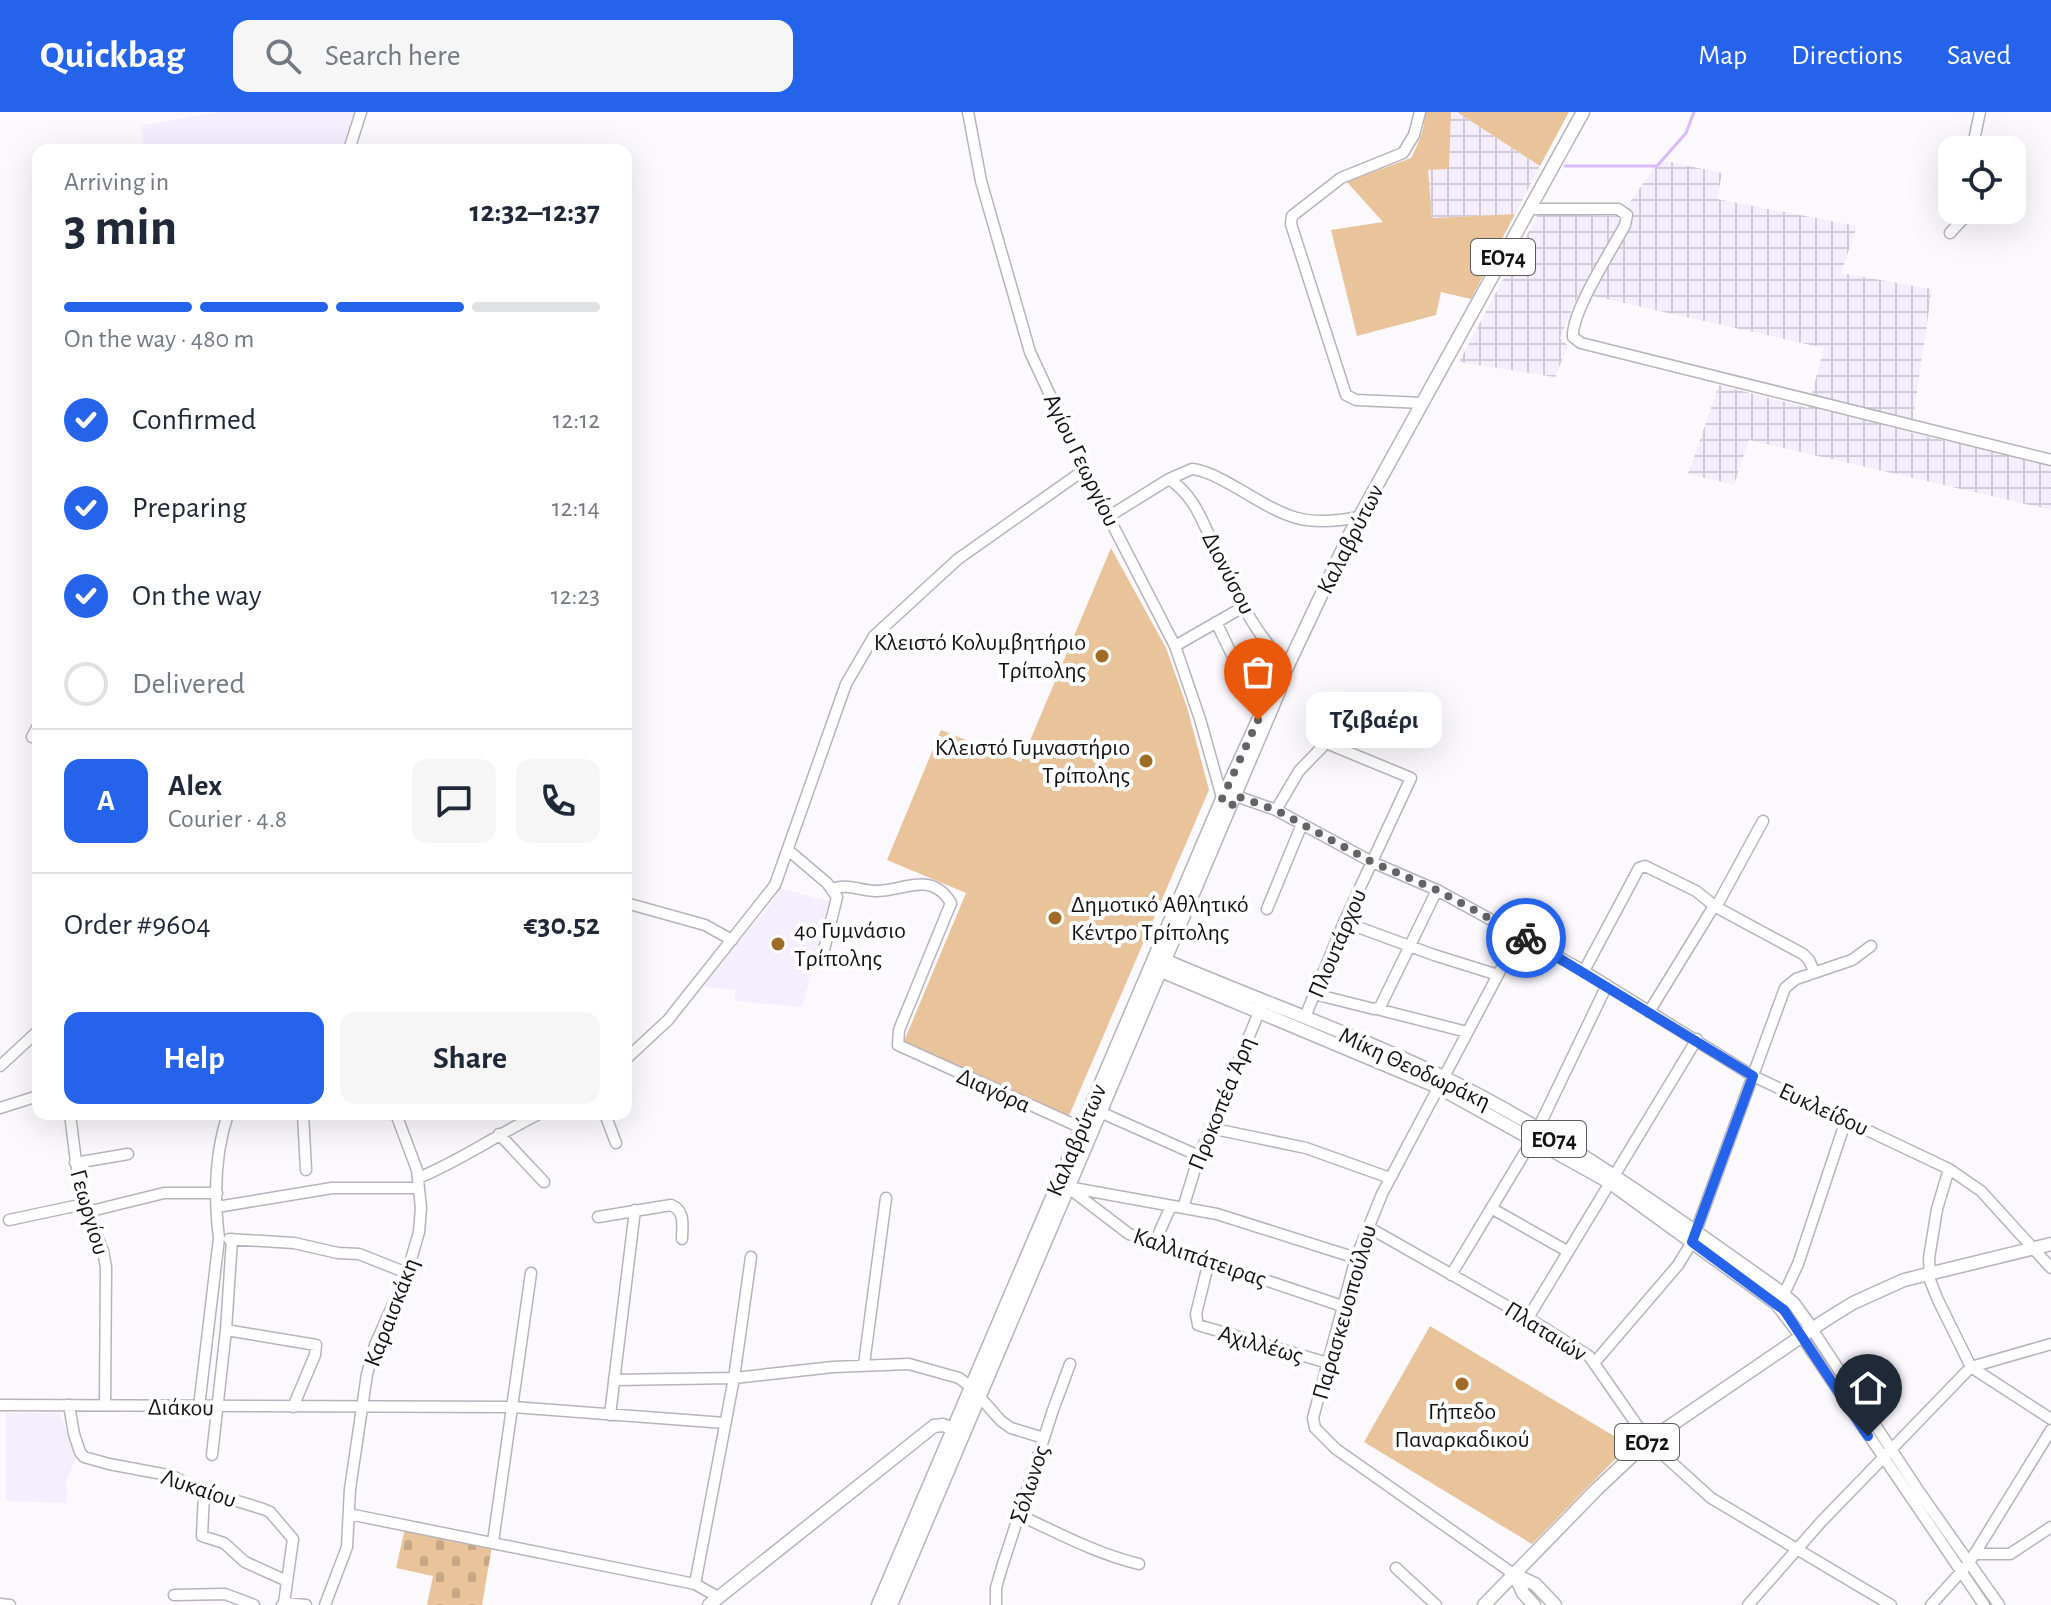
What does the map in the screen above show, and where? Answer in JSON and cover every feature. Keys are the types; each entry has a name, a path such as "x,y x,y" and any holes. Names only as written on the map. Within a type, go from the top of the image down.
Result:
{"main road":[{"name":"ΕΟ74","path":"1423,403 1583,112"},
{"name":"Καλαβρύτων","path":"878,1605 975,1392 1230,800 1270,694 1282,678 1359,517 1423,403"},
{"name":"Καλαβρύτων","path":"1087,1130 1100,1112 1158,964"},
{"name":"Μίκη Θεοδωράκη","path":"1158,964 1441,1082"},
{"name":"Μίκη Θεοδωράκη","path":"1261,1005 1305,1017 1441,1082 1611,1178 1694,1237 1784,1294 1807,1333"},
{"name":"Μίκη Θεοδωράκη","path":"1694,1237 1781,1307 1807,1333"},
{"name":"ΕΟ72","path":"1515,1575 1648,1441 1853,1303 1884,1288 1929,1274 2051,1244"},
{"path":"713,1601 934,1426 957,1430"},
{"name":"Καλαβρύτων","path":"891,1605 957,1430"},
{"path":"1484,1605 1515,1575"},
{"path":"1515,1575 1523,1593 1534,1605"},
{"path":"1515,1575 1535,1584 1555,1605"}],"street":[{"path":"351,144 361,112"},
{"name":"Αγίου Γεωργίου","path":"968,112 981,181 1026,341 1084,470 1175,646 1230,800"},
{"path":"1420,112 1414,135 1403,153 1341,178 1292,216 1291,224 1346,395 1356,400 1423,403"},
{"path":"1975,136 1980,112"},
{"path":"1531,209 1618,209 1627,215 1625,225 1587,294 1573,329 1573,337 1581,343 2051,460"},
{"path":"1950,233 1958,224"},
{"path":"632,1053 668,1020 775,885 846,684 874,636 958,559 1084,470"},
{"path":"1108,517 1169,479 1187,470 1200,470 1297,520 1325,522 1359,517"},
{"name":"Διονύσου","path":"1169,479 1191,497 1245,606 1271,649 1288,665"},
{"path":"1175,646 1245,606"},
{"path":"1216,622 1232,655"},
{"name":"Πλουτάρχου","path":"1276,810 1299,771 1326,743 1411,778 1344,922 1305,1017"},
{"name":"Ευκλείδου","path":"1230,800 1276,810 1372,862 1437,890 1584,971 1753,1076 1949,1169 1981,1191 2051,1268"},
{"path":"1649,1012 1763,821"},
{"path":"1267,909 1302,824"},
{"path":"788,850 833,889 837,903 824,950"},
{"path":"1584,971 1642,866 1696,891 1715,906 1803,954 1814,971"},
{"name":"Διαγόρα","path":"833,889 843,886 885,891 908,884 921,884 941,892 951,903 899,1030 898,1045 1087,1130"},
{"path":"1377,1009 1382,1005 1437,890"},
{"path":"632,905 705,925 732,940"},
{"path":"1344,922 1498,975"},
{"name":"Παρασκευοπούλου","path":"1515,1575 1396,1493 1322,1436 1315,1428 1313,1418 1342,1306 1368,1227 1390,1178 1519,935"},
{"path":"1595,1362 1678,1265 1694,1237 1785,988 1814,971 1852,960 1871,946"},
{"path":"1451,1275 1536,1134 1607,985"},
{"path":"1314,994 1467,1032"},
{"name":"Προκοπέα Άρη","path":"1183,1208 1199,1156 1261,1005"},
{"path":"0,1066 32,1037"},
{"path":"1528,1318 1697,1039"},
{"path":"0,1108 32,1098"},
{"path":"1100,1112 1199,1156"},
{"name":"Γεωργίου","path":"71,1120 75,1163 85,1208 103,1251 106,1267 105,1405"},
{"path":"199,1407 219,1238 217,1193 220,1146 226,1120"},
{"path":"303,1120 306,1170"},
{"name":"Καραισκάκη","path":"325,1605 345,1554 361,1406 375,1345 407,1273 419,1232 419,1183 398,1120"},
{"path":"217,1207 332,1188 419,1183 527,1120"},
{"path":"607,1120 616,1143"},
{"path":"1784,1294 1798,1264 1846,1120"},
{"path":"1210,1128 1306,1148 1390,1178"},
{"path":"499,1134 544,1182"},
{"path":"75,1163 128,1154"},
{"path":"1949,1169 1937,1209 1929,1274 1937,1298 1971,1367 2051,1419"},
{"path":"1062,1186 1226,1216 1356,1258"},
{"name":"Καλλιπάτειρας","path":"1062,1186 1120,1229 1154,1244 1342,1306"},
{"path":"9,1220 152,1194 217,1193"},
{"path":"864,1364 886,1198"},
{"path":"598,1217 666,1205 677,1207 682,1216 682,1239"},
{"path":"1154,1244 1171,1206"},
{"path":"1491,1208 1567,1251"},
{"path":"610,1415 635,1210"},
{"name":"Πλαταιών","path":"1368,1227 1580,1350 1595,1362 1648,1441 1711,1498 1891,1605"},
{"path":"219,1238 294,1243 338,1253 359,1254 407,1273"},
{"path":"212,1455 226,1330 232,1239"},
{"path":"695,1584 734,1378 751,1257"},
{"name":"Αχιλλέως","path":"1209,1261 1196,1322 1205,1329 1328,1363"},
{"path":"493,1542 531,1273"},
{"path":"226,1330 316,1345 315,1355 293,1407"},
{"name":"Μίκη Θεοδωράκη","path":"1807,1333 1886,1453 1999,1605"},
{"path":"1748,1605 1886,1453 1971,1367 2051,1344"},
{"path":"614,1380 734,1378 864,1364 919,1365 959,1378 1011,1428 1044,1438"},
{"name":"Σόλωνος","path":"996,1605 998,1580 1070,1364"},
{"name":"Διάκου","path":"0,1405 513,1407 725,1423"},
{"name":"Λυκαίου","path":"69,1405 77,1445 84,1457 173,1476 204,1494 221,1496 270,1512 293,1539 283,1604"},
{"path":"1931,1605 1969,1563 2051,1430"},
{"path":"204,1494 202,1536 224,1543 245,1562 287,1581"},
{"path":"349,1514 695,1584 713,1601"},
{"path":"1019,1515 1122,1560 1139,1564"},
{"path":"1969,1563 2010,1554 2051,1527"},
{"name":"Μίκη Θεοδωράκη","path":"1969,1563 1984,1605"},
{"path":"1396,1568 1436,1605"},
{"path":"174,1595 225,1594 254,1605"},
{"path":"0,1604 10,1605"},
{"path":"283,1604 306,1605"}],"shaded area":[{"path":"218,112 354,112 347,144 144,144 140,126"},
{"path":"1451,112 1457,112 1540,166 1515,214 1432,218 1428,170 1449,169"},
{"path":"1660,160 1722,173 1717,199 1857,226 1841,273 1932,289 1911,433 2051,465 2051,510 1749,440 1734,485 1688,474 1719,385 1808,408 1824,348 1579,293 1560,338 1568,346 1555,377 1459,362 1538,214 1614,216 1624,210"},
{"name":"4ο Γυμνάσιο Τρίπολης","path":"779,888 832,902 802,1007 734,1001 735,990 701,987 774,900"},
{"path":"6,1413 60,1413 76,1458 66,1482 67,1503 6,1501"}],"green space":[{"path":"1425,112 1451,112 1449,169 1428,170 1432,218 1515,214 1471,299 1441,292 1436,315 1357,336 1331,230 1383,222 1347,182 1411,158 1423,130"},
{"path":"1457,112 1569,112 1540,166"},
{"name":"Δημοτικό Αθλητικό Κέντρο Τρίπολης","path":"1111,548 1166,648 1187,707 1209,790 1068,1118 902,1046 966,893 887,860 941,730 1021,762"},
{"name":"Γήπεδο Παναρκαδικού","path":"1430,1326 1629,1445 1532,1544 1364,1442"},
{"path":"405,1528 492,1546 482,1605 427,1605 433,1576 396,1568"}],"waterway":[{"path":"1565,166 1657,166 1686,133 1694,112"}],"way so far":[{"path":"1258,720 1222,799 1226,804 1232,806 1236,796 1266,806 1372,862 1437,890 1526,938"}],"place":[{"name":"Κλειστό Κολυμβητήριο Τρίπολης","path":"1102,656"},
{"name":"Τζιβαέρι","path":"1258,720"},
{"name":"Κλειστό Γυμναστήριο Τρίπολης","path":"1146,761"},
{"name":"Δημοτικό Αθλητικό Κέντρο Τρίπολης","path":"1055,918"},
{"name":"4ο Γυμνάσιο Τρίπολης","path":"778,944"},
{"name":"Γήπεδο Παναρκαδικού","path":"1462,1384"}],"route":[{"path":"1526,938 1697,1039 1753,1076 1692,1242 1784,1310 1868,1436"}]}
